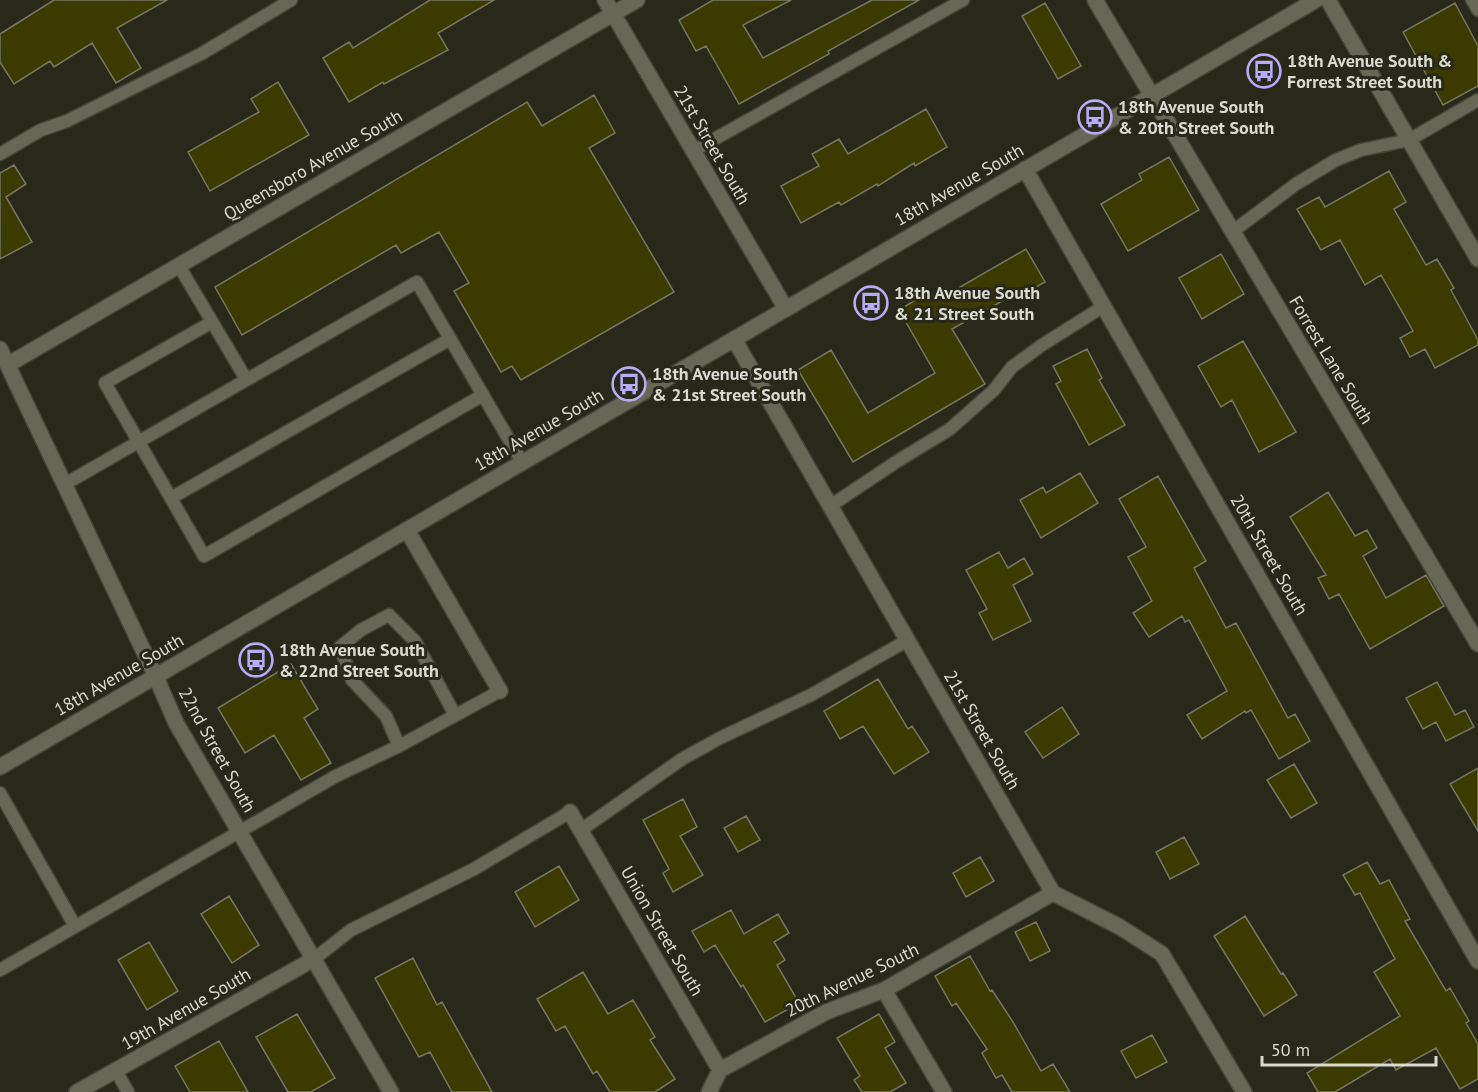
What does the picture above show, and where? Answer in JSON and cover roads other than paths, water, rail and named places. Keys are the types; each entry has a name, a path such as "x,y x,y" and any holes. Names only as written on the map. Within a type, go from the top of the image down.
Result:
{"street":[{"name":"Queensboro Avenue South","path":"4,367 179,266 609,7 637,0"},
{"path":"1095,0 1151,96"},
{"name":"18th Avenue South","path":"0,768 1316,0"},
{"path":"1328,0 1478,259"},
{"name":"21st Street South","path":"609,7 786,309"},
{"name":"Forrest Lane South","path":"1151,96 1478,645"},
{"name":"20th Street South","path":"1026,169 1478,961"},
{"name":"21st Street South","path":"734,339 1053,893"},
{"name":"22nd Street South","path":"0,350 4,367 65,484 176,723 392,1092"},
{"path":"407,530 500,691"},
{"name":"Union Street South","path":"570,812 720,1070"},
{"path":"1053,893 1120,927 1162,954 1244,1092"},
{"name":"20th Avenue South","path":"720,1070 826,1012 884,990 1053,893"},
{"name":"19th Avenue South","path":"77,1092 314,959"},
{"path":"884,990 944,1092"},
{"path":"709,1092 720,1070"}],"lane":[{"path":"0,154 41,130 67,121 201,54 291,0"},
{"path":"693,151 963,0"},
{"path":"1472,0 1478,10"},
{"path":"1232,232 1296,184 1336,160 1361,150 1409,140 1478,100"},
{"path":"179,266 246,379"},
{"path":"65,484 417,282 522,462"},
{"path":"830,506 950,429 994,390 1012,368 1042,345 1104,306"},
{"path":"212,322 105,383 204,556 483,395"},
{"path":"171,498 450,339"},
{"path":"399,746 386,716 352,680 340,647 361,630 389,615 415,641 455,715"},
{"path":"581,830 682,759 720,738 811,695 908,640"},
{"path":"0,970 336,776 399,746 500,691"},
{"path":"0,793 75,926"},
{"path":"314,959 351,930 474,869 570,812"},
{"path":"116,1071 128,1092"}],"place":[{"name":"18th Avenue South & Forrest Street South","path":"1264,71"},
{"name":"18th Avenue South & 20th Street South","path":"1095,117"},
{"name":"18th Avenue South & 21 Street South","path":"871,303"},
{"name":"18th Avenue South & 21st Street South","path":"629,384"},
{"name":"18th Avenue South & 22nd Street South","path":"256,660"}]}
